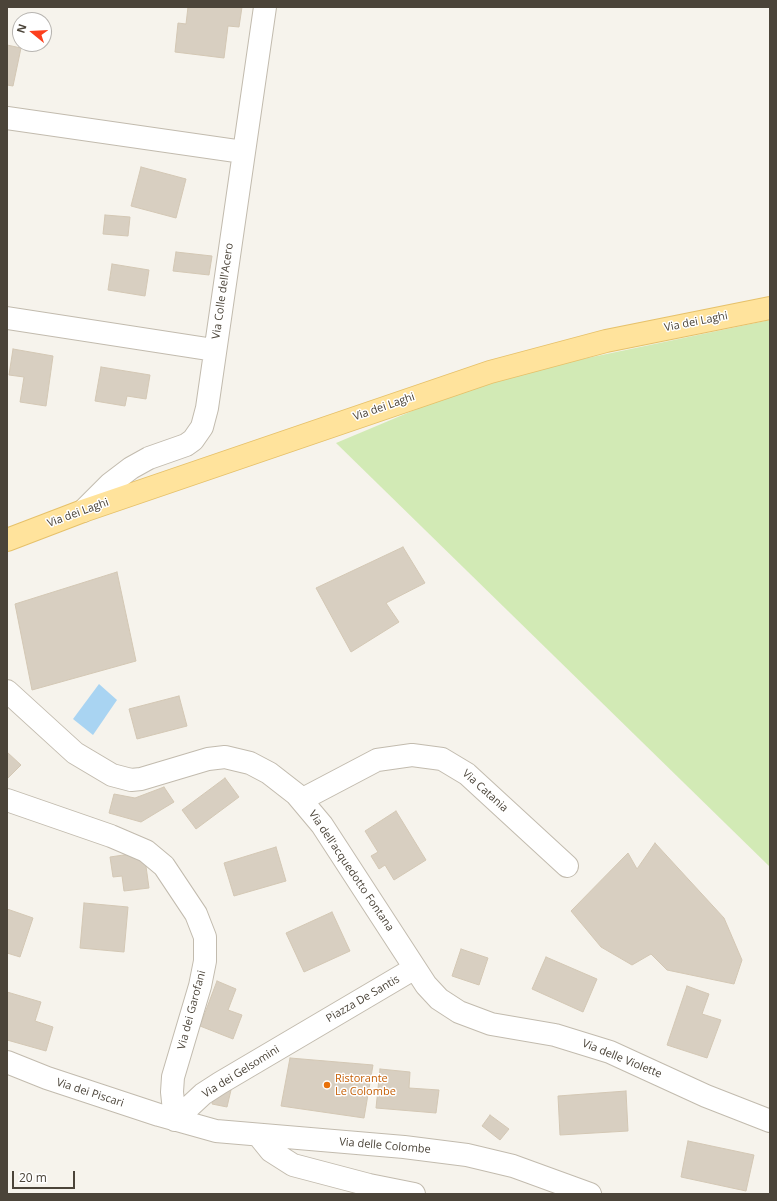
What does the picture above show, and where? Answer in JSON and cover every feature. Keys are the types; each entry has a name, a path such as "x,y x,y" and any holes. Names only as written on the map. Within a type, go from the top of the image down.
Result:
{"main road":[{"name":"Via dei Laghi","path":"7,540 83,511 444,386 534,359 631,335 770,308"}],"street":[{"name":"Via Colle dell'Acero","path":"83,511 110,484 131,468 149,458 179,449 193,440 202,427 265,7"},
{"path":"7,118 243,152"},
{"path":"7,318 214,350"},
{"name":"Via dell'acquedotto Fontana","path":"7,691 75,753 112,775 131,780 141,779 208,759 236,759 250,763 269,773 301,800 334,843 415,968"},
{"name":"Via Catania","path":"301,800 377,760 412,755 442,759 468,774 566,866"},
{"name":"Via dei Garofani","path":"7,800 89,828 146,851 164,866 196,914 205,936 205,960 200,986 173,1077 172,1092 175,1120"},
{"name":"Piazza De Santis","path":"310,1029 415,968"},
{"name":"Via delle Violette","path":"415,968 426,985 439,999 470,1017 491,1024 555,1035 610,1052 706,1096 770,1121"},
{"name":"Via dei Gelsomini","path":"175,1120 203,1094 310,1029"},
{"name":"Via dei Piscari","path":"7,1062 47,1078 175,1120"},
{"name":"Via delle Colombe","path":"175,1120 216,1131 404,1146 467,1155 513,1166 590,1194"},
{"path":"258,1135 271,1151 293,1165 369,1185 414,1194"}],"green space":[{"path":"770,320 770,867 336,443 424,406 492,383 573,361"}],"water":[{"path":"99,684 117,700 93,735 73,719"}],"building":[{"path":"188,7 242,7 239,27 228,26 224,58 175,52 178,23 186,24"},
{"path":"7,45 12,46 12,52 20,52 13,86 7,85"},
{"path":"141,167 186,179 176,218 131,206"},
{"path":"105,215 130,217 128,236 103,234"},
{"path":"176,252 212,256 209,275 173,271"},
{"path":"112,264 149,270 145,296 108,290"},
{"path":"13,349 53,356 46,406 20,402 24,377 9,375"},
{"path":"101,367 150,375 146,399 127,396 125,406 95,401"},
{"path":"403,547 425,583 386,603 399,622 351,652 316,588"},
{"path":"117,572 136,661 32,690 15,604"},
{"path":"179,696 187,726 137,739 129,709"},
{"path":"7,752 21,765 7,779"},
{"path":"225,778 239,797 196,829 182,810"},
{"path":"164,787 174,802 141,822 109,813 114,794 135,798"},
{"path":"396,811 426,860 394,880 385,865 379,869 371,856 378,852 365,831"},
{"path":"655,843 724,918 742,960 734,984 667,970 651,954 632,965 601,947 571,911 628,853 637,869"},
{"path":"276,847 286,881 234,896 224,863"},
{"path":"144,852 149,888 124,891 122,876 113,877 110,857"},
{"path":"84,903 128,907 124,952 80,948"},
{"path":"7,909 33,918 20,957 7,953"},
{"path":"332,912 350,951 304,972 286,933"},
{"path":"461,949 488,958 479,985 452,976"},
{"path":"546,957 597,979 583,1012 532,989"},
{"path":"217,981 236,989 228,1010 242,1015 233,1039 200,1026"},
{"path":"687,986 709,994 702,1014 721,1020 707,1058 667,1045"},
{"path":"7,992 41,1002 35,1021 53,1027 46,1051 7,1040"},
{"name":"Ristorante Le Colombe","path":"290,1058 373,1065 364,1118 281,1106"},
{"path":"380,1069 410,1072 409,1088 439,1090 436,1113 376,1108"},
{"path":"216,1087 231,1090 227,1107 212,1104"},
{"path":"626,1091 628,1131 560,1135 558,1096"},
{"path":"490,1115 509,1129 500,1140 482,1126"},
{"path":"688,1141 754,1155 746,1191 681,1177"}],"place":[{"name":"Ristorante Le Colombe","path":"327,1085"}]}
